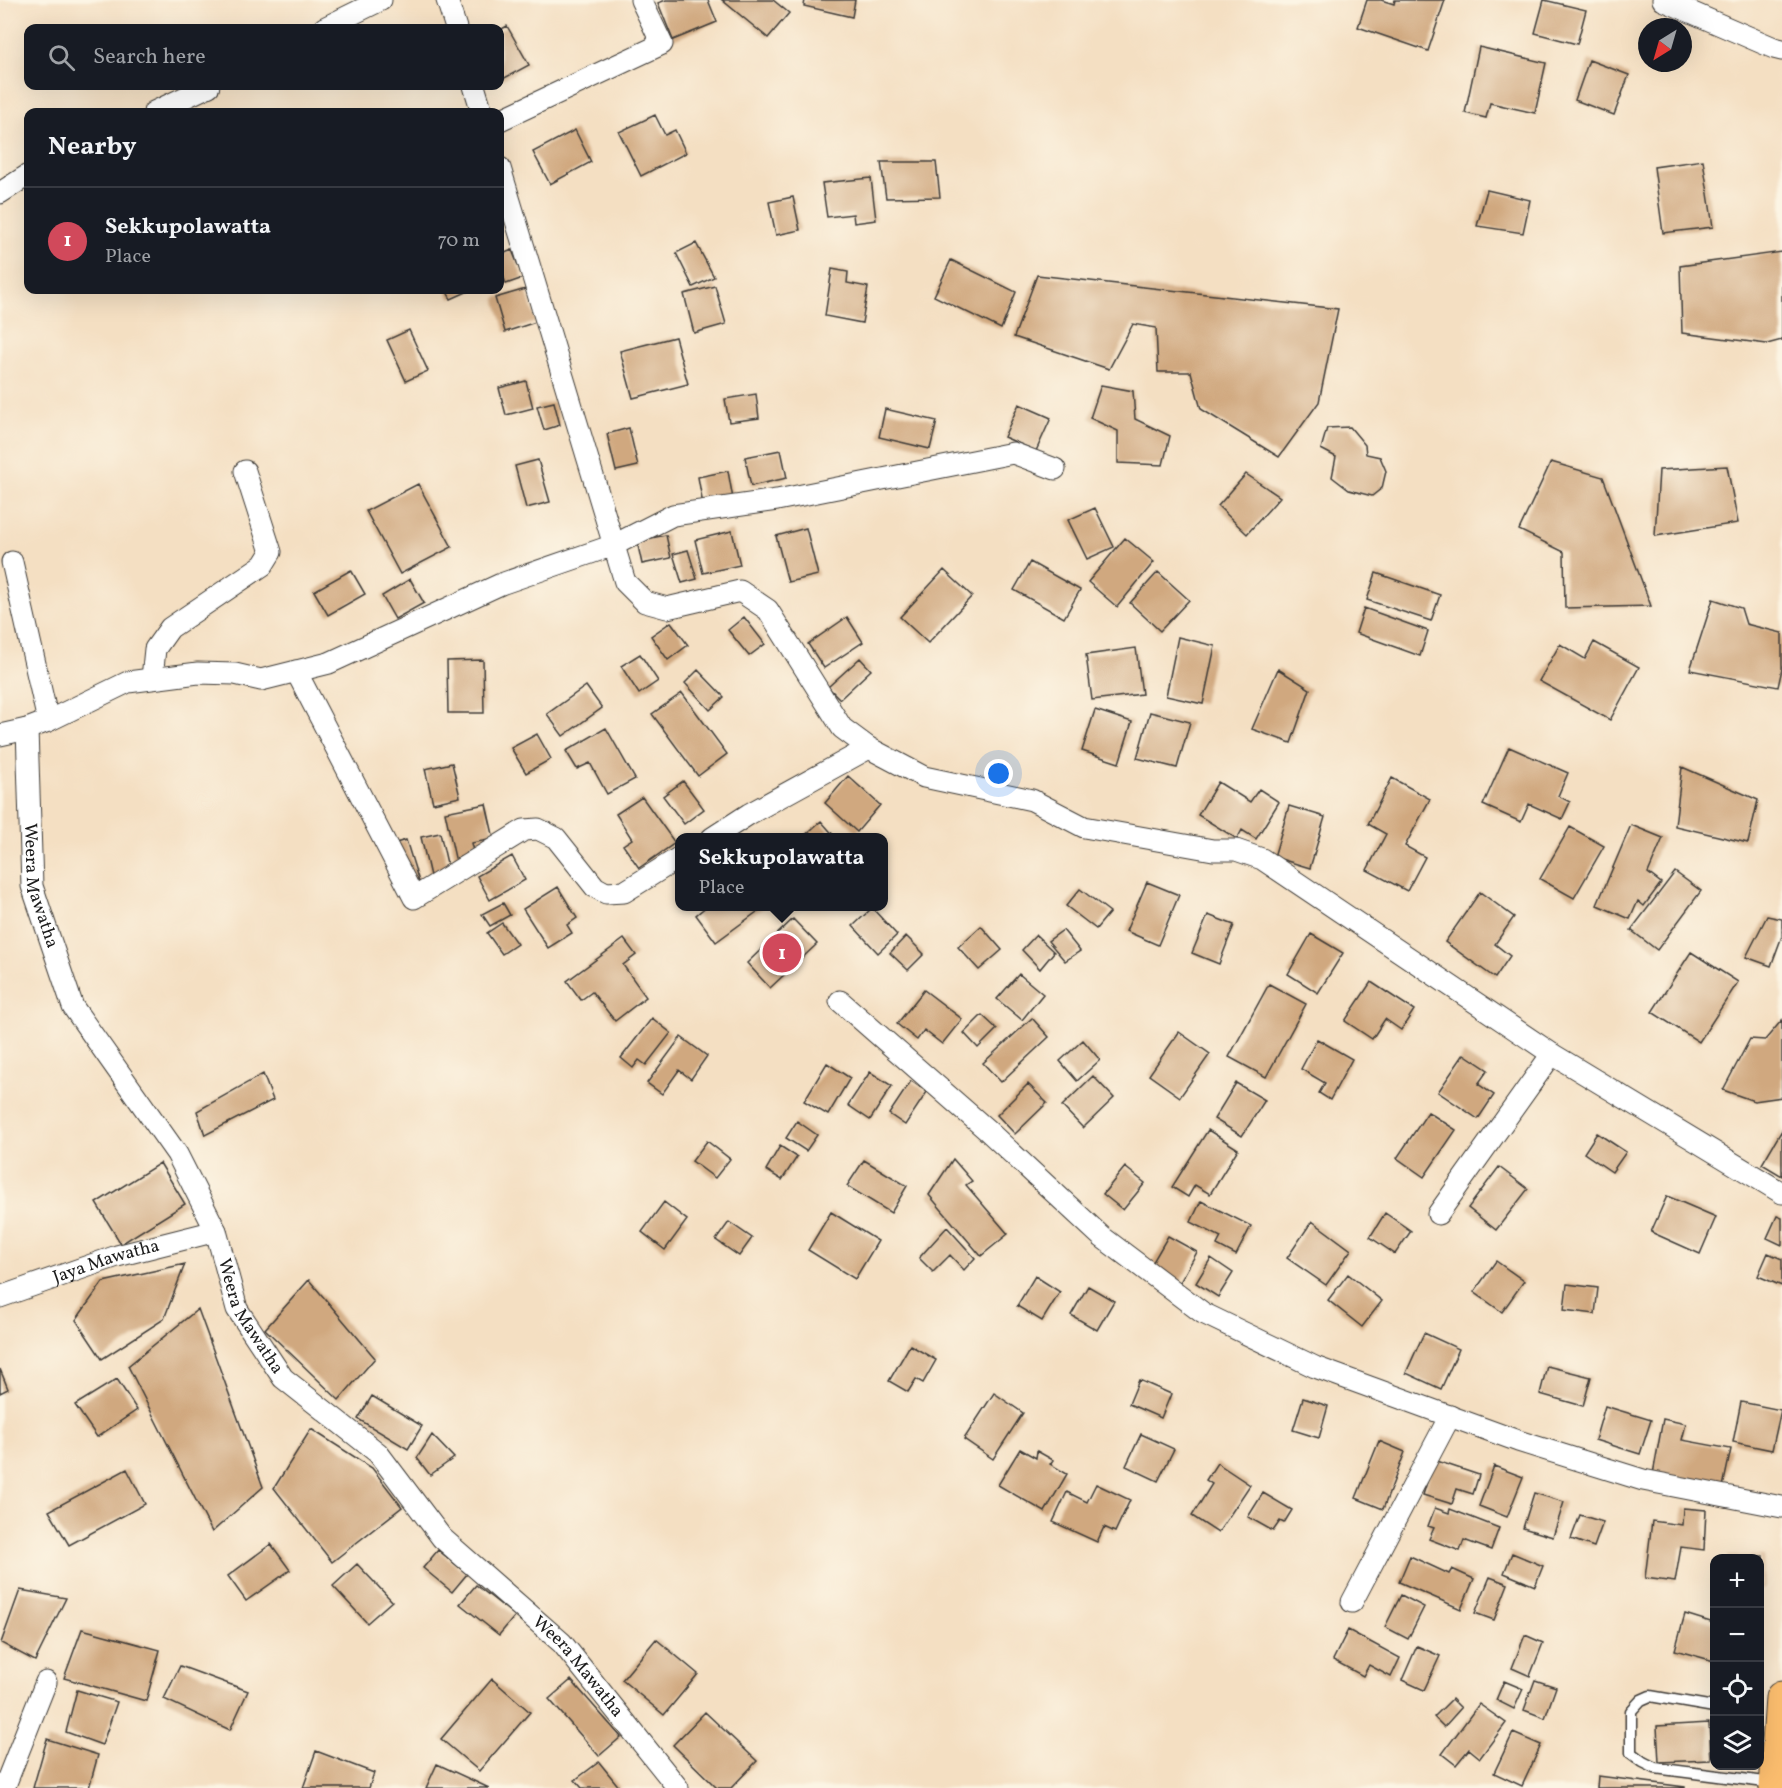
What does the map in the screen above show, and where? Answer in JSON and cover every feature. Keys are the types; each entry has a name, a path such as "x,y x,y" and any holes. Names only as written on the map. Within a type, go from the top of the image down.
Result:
{"main road":[{"path":"1776,1786 1778,1711"}],"street":[{"path":"332,24 381,0"},
{"path":"447,0 455,24"},
{"path":"504,118 662,44 641,0"},
{"path":"1663,0 1782,50"},
{"path":"162,108 201,90"},
{"path":"475,90 481,108"},
{"path":"0,193 24,178"},
{"path":"504,181 625,582 645,602 667,609 740,591 768,610 842,728 869,748 924,777 1032,800 1084,827 1213,850 1236,850 1262,859 1552,1054 1782,1193"},
{"path":"0,735 48,721 128,682 198,673 235,674 261,680 329,663 501,585 614,545 674,516 777,500 1012,453 1055,469"},
{"path":"152,678 155,649 170,628 263,565 271,552 245,471"},
{"path":"12,562 48,721"},
{"path":"296,671 414,898 524,830 538,829 555,838 595,887 606,893 624,892 675,860"},
{"name":"Weera Mawatha","path":"27,729 32,886 73,1007 177,1154 216,1231 237,1309 283,1377 378,1453 442,1538 562,1643 678,1788"},
{"path":"718,833 869,748"},
{"path":"840,1001 987,1130 1102,1237 1203,1313 1314,1367 1518,1441 1643,1480 1782,1507"},
{"path":"1438,1214 1552,1054"},
{"name":"Jaya Mawatha","path":"0,1297 117,1256 216,1231"},
{"path":"1352,1602 1450,1416"},
{"path":"4,1788 46,1682"}],"lane":[{"path":"1710,1706 1650,1696 1641,1700 1631,1711 1631,1753 1655,1768 1776,1786"}],"building":[{"path":"666,0 708,0 717,22 673,40 658,3"},
{"path":"722,0 773,0 789,13 768,38"},
{"path":"805,0 855,0 852,17 804,6"},
{"path":"1367,0 1381,0 1394,4 1395,0 1445,0 1428,51 1358,27"},
{"path":"1544,0 1586,10 1577,44 1535,33"},
{"path":"507,26 529,65 504,78 504,28"},
{"path":"1479,47 1546,63 1535,113 1490,103 1486,118 1465,113"},
{"path":"1589,60 1629,75 1614,115 1575,100"},
{"path":"655,115 665,135 675,130 686,153 641,176 619,132"},
{"path":"575,130 591,162 550,184 533,152"},
{"path":"1703,160 1713,227 1663,233 1654,167"},
{"path":"881,162 936,162 940,197 886,198"},
{"path":"871,178 876,220 854,223 853,214 827,217 822,183"},
{"path":"1487,190 1530,200 1523,233 1477,226"},
{"path":"793,197 800,230 776,235 769,202"},
{"path":"696,243 714,277 693,287 676,253"},
{"path":"512,250 523,278 506,284 504,253"},
{"path":"1782,252 1782,340 1767,344 1682,333 1680,266"},
{"path":"951,260 1016,292 1001,329 934,296"},
{"path":"832,269 848,272 847,283 868,287 862,323 825,316"},
{"path":"1037,275 1338,309 1319,402 1279,457 1201,409 1191,372 1158,372 1156,328 1133,324 1109,369 1014,337"},
{"path":"715,286 726,324 694,333 684,294"},
{"path":"526,289 536,322 505,332 495,298"},
{"path":"448,294 462,294 451,299"},
{"path":"409,330 428,371 406,381 387,340"},
{"path":"675,337 688,384 633,398 620,351"},
{"path":"526,381 533,408 506,415 499,388"},
{"path":"1101,385 1133,391 1135,419 1170,436 1163,465 1118,463 1118,431 1090,418"},
{"path":"756,394 759,418 729,422 725,399"},
{"path":"554,402 560,425 544,430 537,406"},
{"path":"1019,404 1051,418 1036,451 1004,437"},
{"path":"885,409 937,421 930,449 879,437"},
{"path":"1350,427 1365,445 1366,454 1380,457 1386,471 1382,488 1372,496 1349,490 1332,477 1336,457 1321,449 1327,428"},
{"path":"629,428 638,466 616,471 607,434"},
{"path":"781,450 787,478 751,486 745,457"},
{"path":"538,460 550,502 526,508 515,466"},
{"path":"1551,462 1603,477 1651,606 1565,608 1564,552 1519,530"},
{"path":"1727,466 1738,523 1655,536 1659,470"},
{"path":"728,471 733,499 703,505 698,477"},
{"path":"1246,474 1280,497 1247,534 1218,506"},
{"path":"418,484 452,547 400,574 366,511"},
{"path":"1095,508 1114,547 1087,559 1068,520"},
{"path":"806,528 818,575 788,582 776,536"},
{"path":"732,531 740,565 703,573 695,540"},
{"path":"666,535 671,558 642,564 637,541"},
{"path":"1125,538 1154,562 1117,607 1088,582"},
{"path":"688,550 697,579 682,583 673,554"},
{"path":"1030,562 1080,590 1064,618 1014,590"},
{"path":"351,570 365,594 328,615 314,591"},
{"path":"944,570 972,596 928,643 900,617"},
{"path":"1158,572 1189,600 1160,631 1130,603"},
{"path":"1376,573 1440,595 1431,621 1367,600"},
{"path":"410,579 424,603 395,619 382,596"},
{"path":"1713,599 1741,608 1746,624 1782,633 1782,669 1778,687 1690,670"},
{"path":"1364,608 1428,631 1420,656 1356,633"},
{"path":"744,617 765,644 749,656 728,630"},
{"path":"847,617 863,642 824,668 808,644"},
{"path":"671,622 688,645 668,660 651,636"},
{"path":"1178,637 1215,646 1203,704 1166,696"},
{"path":"1594,642 1639,667 1610,720 1539,681 1560,644 1585,659"},
{"path":"1136,648 1142,694 1092,700 1086,655"},
{"path":"640,654 658,681 639,694 621,666"},
{"path":"860,658 871,670 840,699 828,687"},
{"path":"483,660 484,713 448,713 447,661"},
{"path":"1278,669 1310,689 1291,743 1252,729"},
{"path":"698,670 724,697 710,710 685,683"},
{"path":"586,686 602,708 563,736 547,714"},
{"path":"682,693 727,754 698,776 652,714"},
{"path":"1095,710 1132,722 1119,763 1082,751"},
{"path":"1150,712 1190,722 1177,768 1137,758"},
{"path":"606,728 635,779 607,794 590,763 577,769 566,751"},
{"path":"537,734 551,759 526,773 511,748"},
{"path":"1509,747 1568,773 1558,796 1570,802 1562,819 1529,804 1521,822 1483,805"},
{"path":"452,763 460,797 433,803 425,769"},
{"path":"1682,767 1758,800 1748,843 1675,826"},
{"path":"848,776 880,805 857,832 825,803"},
{"path":"1392,778 1430,799 1405,846 1425,857 1407,891 1367,870 1386,834 1368,824"},
{"path":"683,781 704,809 684,824 663,796"},
{"path":"1218,782 1250,802 1259,789 1279,802 1256,839 1242,830 1237,839 1198,815"},
{"path":"642,797 675,843 639,868 623,845 632,839 616,814"},
{"path":"486,804 494,839 471,843 474,855 455,858 445,812"},
{"path":"1289,806 1325,817 1310,868 1274,857"},
{"path":"821,821 832,833 808,833"},
{"path":"1631,825 1663,838 1648,873 1661,883 1644,906 1638,901 1630,919 1597,905"},
{"path":"1570,827 1604,846 1574,898 1540,879"},
{"path":"440,833 449,872 430,876 421,837"},
{"path":"406,840 420,885 386,846"},
{"path":"512,856 525,880 490,900 477,876"},
{"path":"1675,872 1701,891 1657,950 1631,930"},
{"path":"1147,882 1179,895 1158,945 1126,931"},
{"path":"558,887 577,918 567,925 572,933 548,948 523,909"},
{"path":"1080,889 1110,912 1096,929 1066,906"},
{"path":"1480,892 1514,917 1495,944 1510,956 1495,978 1445,942"},
{"path":"503,903 510,915 490,926 482,914"},
{"path":"701,911 758,911 716,942 696,915"},
{"path":"869,911 875,911 897,935 878,953 853,926"},
{"path":"1208,915 1234,925 1219,964 1192,953"},
{"path":"1767,916 1782,919 1782,936 1771,966 1746,957"},
{"path":"793,919 817,944 770,988 747,963"},
{"path":"502,923 517,944 502,954 487,933"},
{"path":"981,926 1002,950 979,970 958,947"},
{"path":"1063,930 1080,951 1065,961 1048,941"},
{"path":"1311,934 1343,953 1318,993 1288,974"},
{"path":"1036,935 1054,952 1040,969 1022,950"},
{"path":"906,936 924,954 908,970 890,953"},
{"path":"624,939 636,955 623,965 646,997 615,1021 592,992 581,1000 567,981"},
{"path":"1691,952 1738,982 1699,1042 1652,1012"},
{"path":"1019,974 1043,994 1022,1020 997,999"},
{"path":"1371,982 1414,1010 1401,1030 1385,1019 1372,1039 1345,1021"},
{"path":"1269,984 1306,1004 1266,1077 1229,1057"},
{"path":"924,990 962,1019 942,1044 924,1030 917,1040 897,1024"},
{"path":"982,1015 997,1029 978,1048 964,1033"},
{"path":"652,1018 671,1033 646,1065 639,1060 633,1068 621,1058"},
{"path":"1032,1018 1049,1037 1001,1082 983,1063"},
{"path":"1782,1020 1782,1097 1754,1101 1723,1090 1750,1039 1765,1040"},
{"path":"1179,1032 1210,1054 1180,1097 1149,1075"},
{"path":"681,1037 707,1056 691,1079 679,1070 662,1094 647,1083"},
{"path":"1317,1039 1352,1059 1330,1100 1319,1093 1325,1083 1301,1069"},
{"path":"1083,1040 1100,1060 1077,1081 1060,1061"},
{"path":"1464,1054 1488,1070 1478,1084 1494,1095 1478,1119 1438,1092"},
{"path":"827,1063 850,1078 828,1115 804,1101"},
{"path":"870,1072 892,1086 870,1120 848,1105"},
{"path":"263,1074 273,1100 205,1135 197,1111"},
{"path":"1093,1076 1114,1098 1083,1128 1062,1106"},
{"path":"911,1081 927,1092 905,1125 889,1114"},
{"path":"1236,1083 1265,1100 1242,1136 1214,1119"},
{"path":"1028,1084 1047,1103 1015,1134 997,1115"},
{"path":"1428,1112 1456,1130 1424,1177 1397,1158"},
{"path":"797,1121 817,1135 806,1151 786,1138"},
{"path":"1208,1130 1238,1149 1210,1194 1195,1185 1188,1197 1172,1187"},
{"path":"1782,1130 1782,1176 1762,1164"},
{"path":"1597,1133 1626,1152 1612,1172 1584,1153"},
{"path":"707,1141 730,1159 715,1178 692,1161"},
{"path":"780,1146 797,1157 782,1180 766,1170"},
{"path":"953,1159 972,1181 966,1185 1008,1234 981,1256 929,1195"},
{"path":"864,1160 907,1186 891,1213 847,1186"},
{"path":"160,1163 185,1204 121,1244 96,1203"},
{"path":"1125,1167 1145,1183 1123,1210 1103,1194"},
{"path":"1499,1167 1528,1189 1496,1230 1468,1208"},
{"path":"1667,1196 1716,1217 1700,1254 1651,1232"},
{"path":"1201,1201 1251,1226 1236,1255 1217,1245 1221,1237 1191,1222"},
{"path":"664,1202 687,1220 665,1250 642,1232"},
{"path":"831,1212 878,1241 855,1279 808,1250"},
{"path":"1385,1213 1411,1231 1395,1254 1370,1237"},
{"path":"1777,1216 1782,1218 1782,1245 1767,1238"},
{"path":"1312,1221 1351,1250 1326,1285 1287,1258"},
{"path":"729,1222 752,1238 739,1256 716,1240"},
{"path":"947,1227 975,1258 964,1270 950,1255 933,1272 919,1258"},
{"path":"1168,1236 1197,1252 1179,1284 1150,1267"},
{"path":"1768,1253 1782,1259 1782,1286 1758,1276"},
{"path":"1211,1258 1233,1273 1218,1297 1196,1283"},
{"path":"1496,1261 1524,1281 1502,1312 1474,1292"},
{"path":"185,1264 164,1319 102,1359 76,1320 103,1282"},
{"path":"1348,1274 1382,1301 1362,1327 1328,1300"},
{"path":"1035,1276 1060,1292 1042,1321 1017,1306"},
{"path":"309,1280 375,1358 339,1400 265,1329"},
{"path":"1567,1284 1598,1288 1595,1314 1564,1310"},
{"path":"1088,1286 1114,1301 1097,1330 1071,1315"},
{"path":"198,1309 263,1487 212,1532 128,1366"},
{"path":"1424,1333 1459,1349 1441,1389 1406,1373"},
{"path":"910,1345 936,1360 923,1383 916,1379 908,1392 889,1381"},
{"path":"1547,1366 1591,1377 1583,1406 1540,1394"},
{"path":"0,1369 8,1389 0,1393"},
{"path":"117,1379 137,1410 97,1437 75,1405"},
{"path":"1139,1380 1171,1394 1161,1418 1129,1404"},
{"path":"994,1393 1023,1413 993,1459 964,1439"},
{"path":"372,1396 422,1426 408,1449 358,1419"},
{"path":"1303,1398 1328,1406 1319,1438 1293,1430"},
{"path":"1741,1402 1781,1410 1772,1450 1733,1442"},
{"path":"1605,1406 1651,1420 1640,1454 1595,1440"},
{"path":"1663,1419 1686,1424 1682,1440 1731,1449 1723,1487 1653,1474"},
{"path":"311,1429 372,1468 402,1507 332,1562 274,1488"},
{"path":"1141,1434 1174,1449 1158,1481 1126,1466"},
{"path":"432,1435 454,1458 430,1475 417,1458"},
{"path":"1379,1441 1405,1452 1383,1509 1356,1498"},
{"path":"1020,1449 1036,1458 1037,1451 1053,1460 1050,1464 1067,1474 1045,1512 998,1485"},
{"path":"1434,1460 1479,1475 1473,1494 1457,1489 1452,1504 1423,1495"},
{"path":"1217,1463 1250,1485 1218,1533 1192,1516 1212,1484 1206,1480"},
{"path":"1494,1466 1523,1477 1507,1517 1479,1506"},
{"path":"127,1469 145,1504 69,1545 49,1511"},
{"path":"1096,1484 1130,1500 1115,1532 1104,1527 1097,1542 1053,1522 1067,1492 1087,1502"},
{"path":"1263,1493 1292,1510 1284,1523 1280,1521 1273,1531 1248,1517"},
{"path":"1534,1493 1564,1502 1553,1537 1523,1528"},
{"path":"1435,1508 1449,1513 1450,1509 1499,1528 1491,1550 1464,1540 1460,1551 1429,1539 1434,1528 1428,1526"},
{"path":"1683,1508 1706,1510 1704,1550 1681,1547 1675,1582 1645,1578 1652,1521 1682,1525"},
{"path":"1580,1515 1603,1522 1594,1547 1571,1539"},
{"path":"271,1544 290,1570 246,1601 228,1576"},
{"path":"438,1550 467,1574 452,1592 423,1568"},
{"path":"1512,1553 1543,1566 1535,1586 1504,1573"},
{"path":"1410,1556 1449,1574 1452,1569 1474,1579 1461,1609 1399,1582"},
{"path":"357,1564 392,1601 367,1623 333,1586"},
{"path":"1490,1577 1508,1584 1494,1620 1475,1613"},
{"path":"476,1585 515,1616 499,1635 460,1604"},
{"path":"20,1590 66,1598 35,1661 1,1643"},
{"path":"1401,1595 1424,1607 1408,1639 1385,1627"},
{"path":"1685,1614 1710,1622 1710,1660 1675,1650"},
{"path":"82,1629 160,1650 146,1701 64,1678"},
{"path":"1348,1630 1400,1658 1391,1677 1369,1665 1363,1676 1333,1660"},
{"path":"1525,1635 1543,1643 1530,1676 1512,1668"},
{"path":"656,1639 698,1674 664,1715 622,1680"},
{"path":"1417,1646 1440,1656 1424,1690 1402,1680"},
{"path":"180,1666 248,1691 230,1730 164,1699"},
{"path":"492,1679 530,1712 479,1771 441,1739"},
{"path":"571,1680 621,1737 599,1756 549,1699"},
{"path":"1535,1680 1556,1687 1545,1718 1524,1710"},
{"path":"1504,1681 1523,1689 1514,1709 1496,1700"},
{"path":"77,1690 117,1702 102,1745 66,1732"},
{"path":"1452,1699 1461,1708 1444,1727 1434,1717"},
{"path":"1479,1704 1506,1723 1480,1758 1469,1749 1456,1765 1442,1754"},
{"path":"705,1712 757,1761 731,1788 717,1788 673,1745"},
{"path":"1709,1723 1710,1760 1659,1762 1657,1726"},
{"path":"1513,1733 1541,1745 1522,1786 1494,1773"},
{"path":"47,1739 98,1755 89,1788 33,1788"},
{"path":"316,1751 374,1773 369,1788 303,1788"},
{"path":"599,1762 620,1788 582,1788 575,1780"},
{"path":"437,1764 489,1788 426,1788"},
{"path":"1598,1776 1685,1787 1685,1788 1597,1788"}],"place":[{"name":"Sekkupolawatta","path":"782,953"}]}
